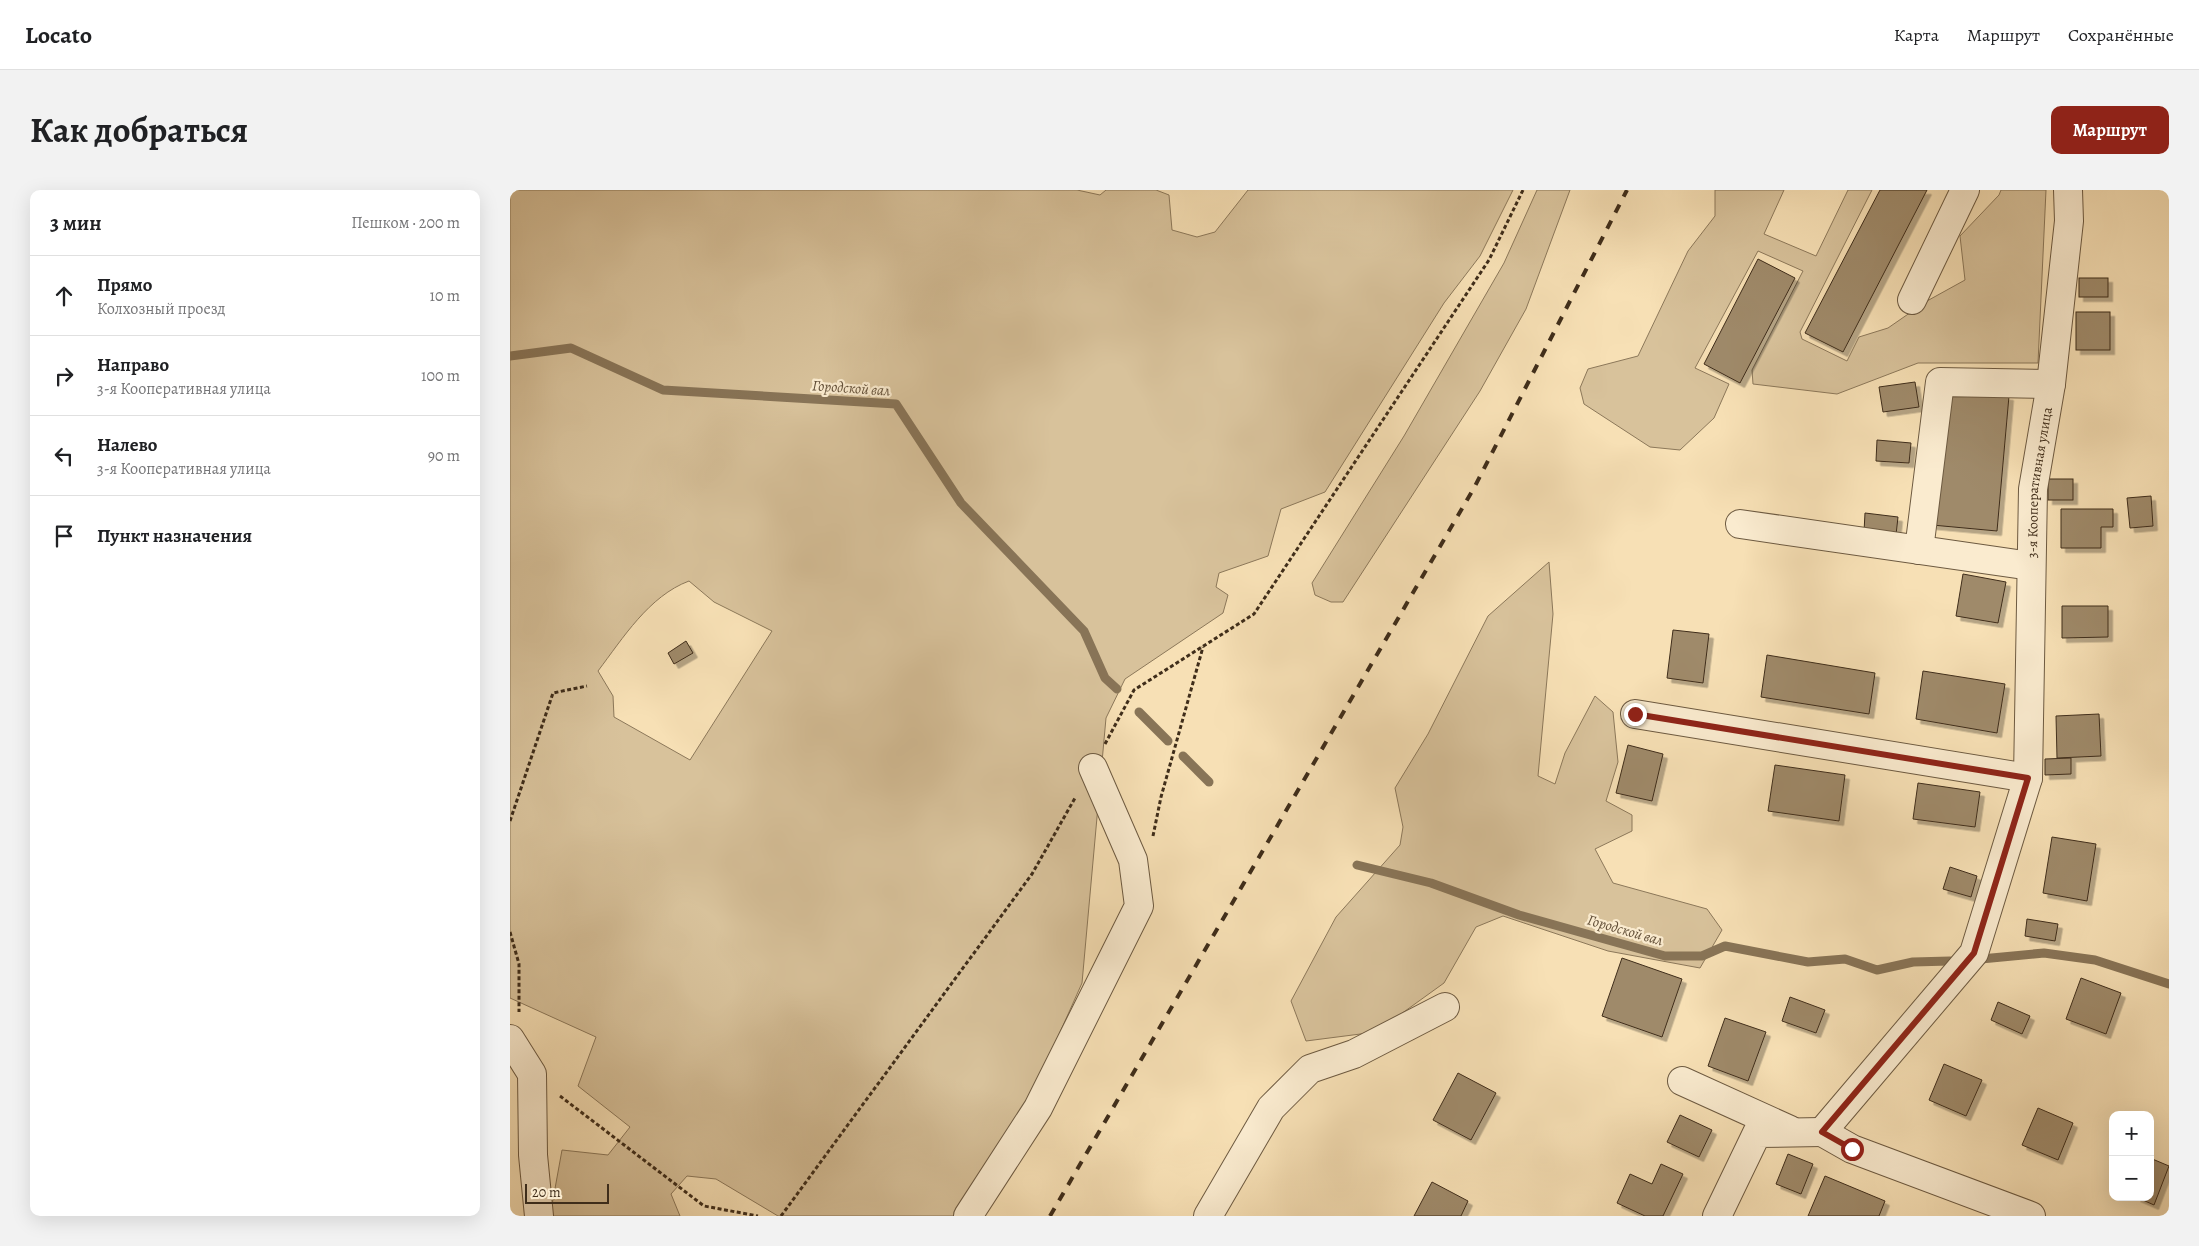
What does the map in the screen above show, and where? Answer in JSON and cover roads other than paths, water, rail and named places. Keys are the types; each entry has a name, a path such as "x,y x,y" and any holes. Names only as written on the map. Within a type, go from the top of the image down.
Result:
{"street":[{"path":"1912,300 1965,190"},
{"name":"3-я Кооперативная улица","path":"1822,1132 1974,953 2028,778 2033,489 2051,384 2069,221 2068,190"},
{"path":"1919,550 1940,382 2051,384"},
{"path":"1740,524 2031,566"},
{"path":"1635,714 2028,778"},
{"path":"968,1216 1038,1108 1139,906 1133,860 1093,768"},
{"path":"1208,1216 1271,1108 1310,1069 1354,1054 1445,1007"},
{"path":"513,1044 532,1074 533,1155 539,1216"},
{"path":"1682,1081 1796,1132"},
{"path":"1717,1216 1757,1134 1822,1132 1852,1149 2031,1216"}],"waterway":[{"name":"Городской вал","path":"510,356 571,348 663,390 896,404 961,503 1084,631 1105,678 1117,689"},
{"name":"Городской вал","path":"1139,712 1168,741"},
{"name":"Городской вал","path":"1183,756 1209,782"},
{"name":"Городской вал","path":"1357,865 1431,883 1519,915 1665,956 1702,956 1725,946 1808,962 1845,959 1877,970 1913,962 1950,961"},
{"name":"Городской вал","path":"1981,959 2044,953 2095,960 2169,984"}],"railway":[{"path":"1050,1216 1474,488 1627,190"}]}
